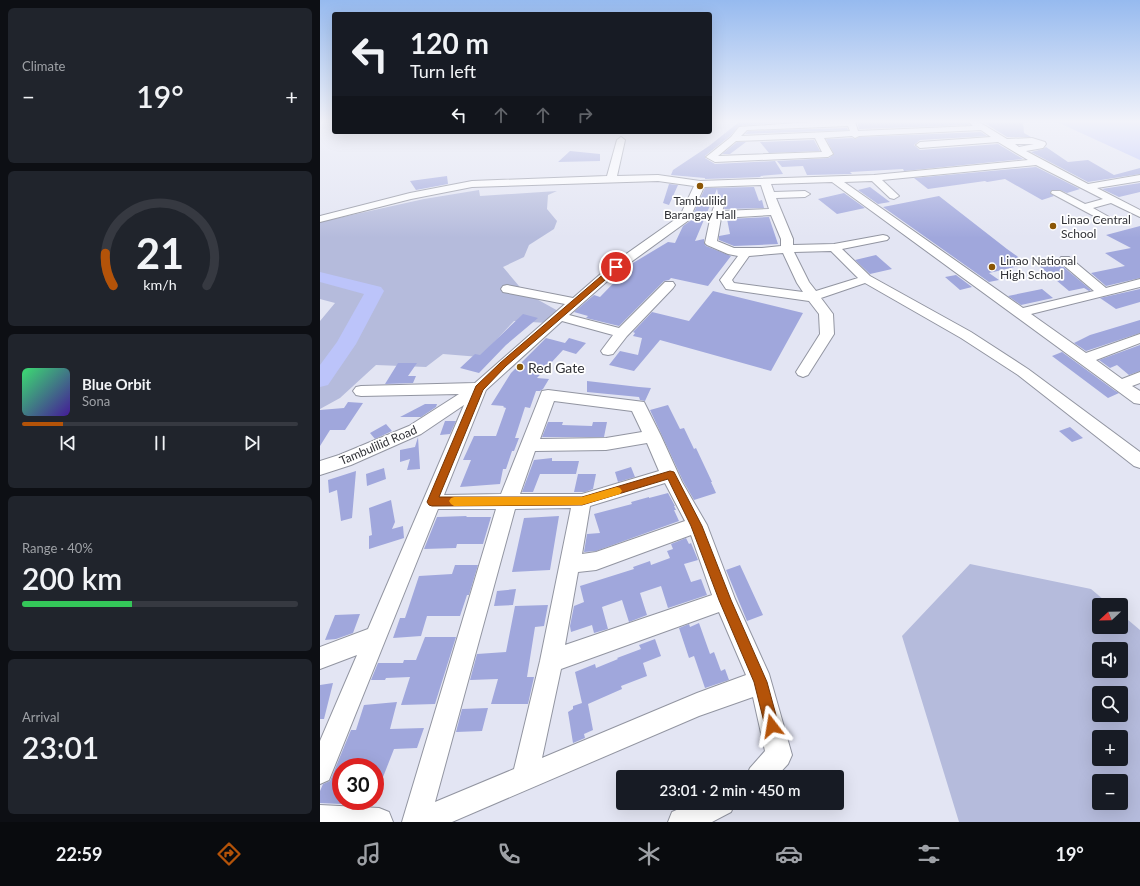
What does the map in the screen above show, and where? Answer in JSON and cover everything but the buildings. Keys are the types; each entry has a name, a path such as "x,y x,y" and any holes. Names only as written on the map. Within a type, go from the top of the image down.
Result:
{"street":[{"path":"611,179 616,160"},
{"path":"1034,160 1140,214"},
{"path":"320,219 410,196 472,184 658,178 700,184 874,178 1037,162"},
{"path":"874,178 894,196"},
{"path":"1086,187 1140,178"},
{"path":"834,179 1140,399"},
{"path":"765,182 775,212 787,239 787,249 803,283 826,314 827,334 803,372"},
{"name":"Tambulilid Road","path":"320,468 345,460 415,430 479,388 503,364 616,267 685,218 700,184"},
{"path":"1056,193 1105,219"},
{"path":"769,195 805,194"},
{"path":"1084,208 1112,200"},
{"path":"720,203 716,215 711,243 732,252 762,252 787,249 834,247 883,238"},
{"path":"716,215 775,212"},
{"path":"834,247 866,279 960,331 1017,368 1140,462"},
{"path":"746,252 726,280 730,286 812,297 866,279"},
{"path":"1065,260 1104,292"},
{"path":"1020,313 1140,283"},
{"path":"608,351 622,334 670,285"},
{"path":"507,289 576,302"},
{"path":"558,316 622,334"},
{"path":"1084,359 1140,338"},
{"path":"1120,385 1140,377"},
{"path":"320,771 479,388 361,391"},
{"path":"416,822 508,501 548,395 638,406 670,475 696,526 725,600 761,682 779,755 765,770"},
{"path":"529,445 606,444 653,436"},
{"path":"432,502 582,501 670,475"},
{"path":"525,777 551,661 582,501"},
{"path":"569,565 596,561 696,526"},
{"path":"551,661 725,600"},
{"path":"320,658 376,637"},
{"path":"420,822 697,705 761,682"},
{"path":"682,822 707,810"},
{"path":"320,819 379,822"}],"shaded area":[{"path":"479,190 480,196 557,191 548,195 547,209 557,221 554,229 529,245 524,257 503,267 524,292 560,312 547,323 514,321 480,357 443,354 426,367 376,365 340,398 320,409 320,321 335,303 320,299 320,222 424,199"},
{"path":"970,564 1091,589 1102,598 1092,598 1092,634 1128,634 1128,620 1140,630 1140,822 959,822 902,636"}],"waterway":[{"path":"320,277 375,291 346,344 320,380"}],"slow traffic":[{"path":"454,501 582,501 617,491"}],"place":[{"name":"Tambulilid Barangay Hall","path":"700,186"},
{"name":"Linao Central School","path":"1053,226"},
{"name":"Linao National High School","path":"992,267"},
{"name":"Red Gate","path":"520,367"}],"route":[{"path":"616,267 503,364 479,388 432,502 582,501 670,475 696,526 725,600 761,682 772,726"}]}
